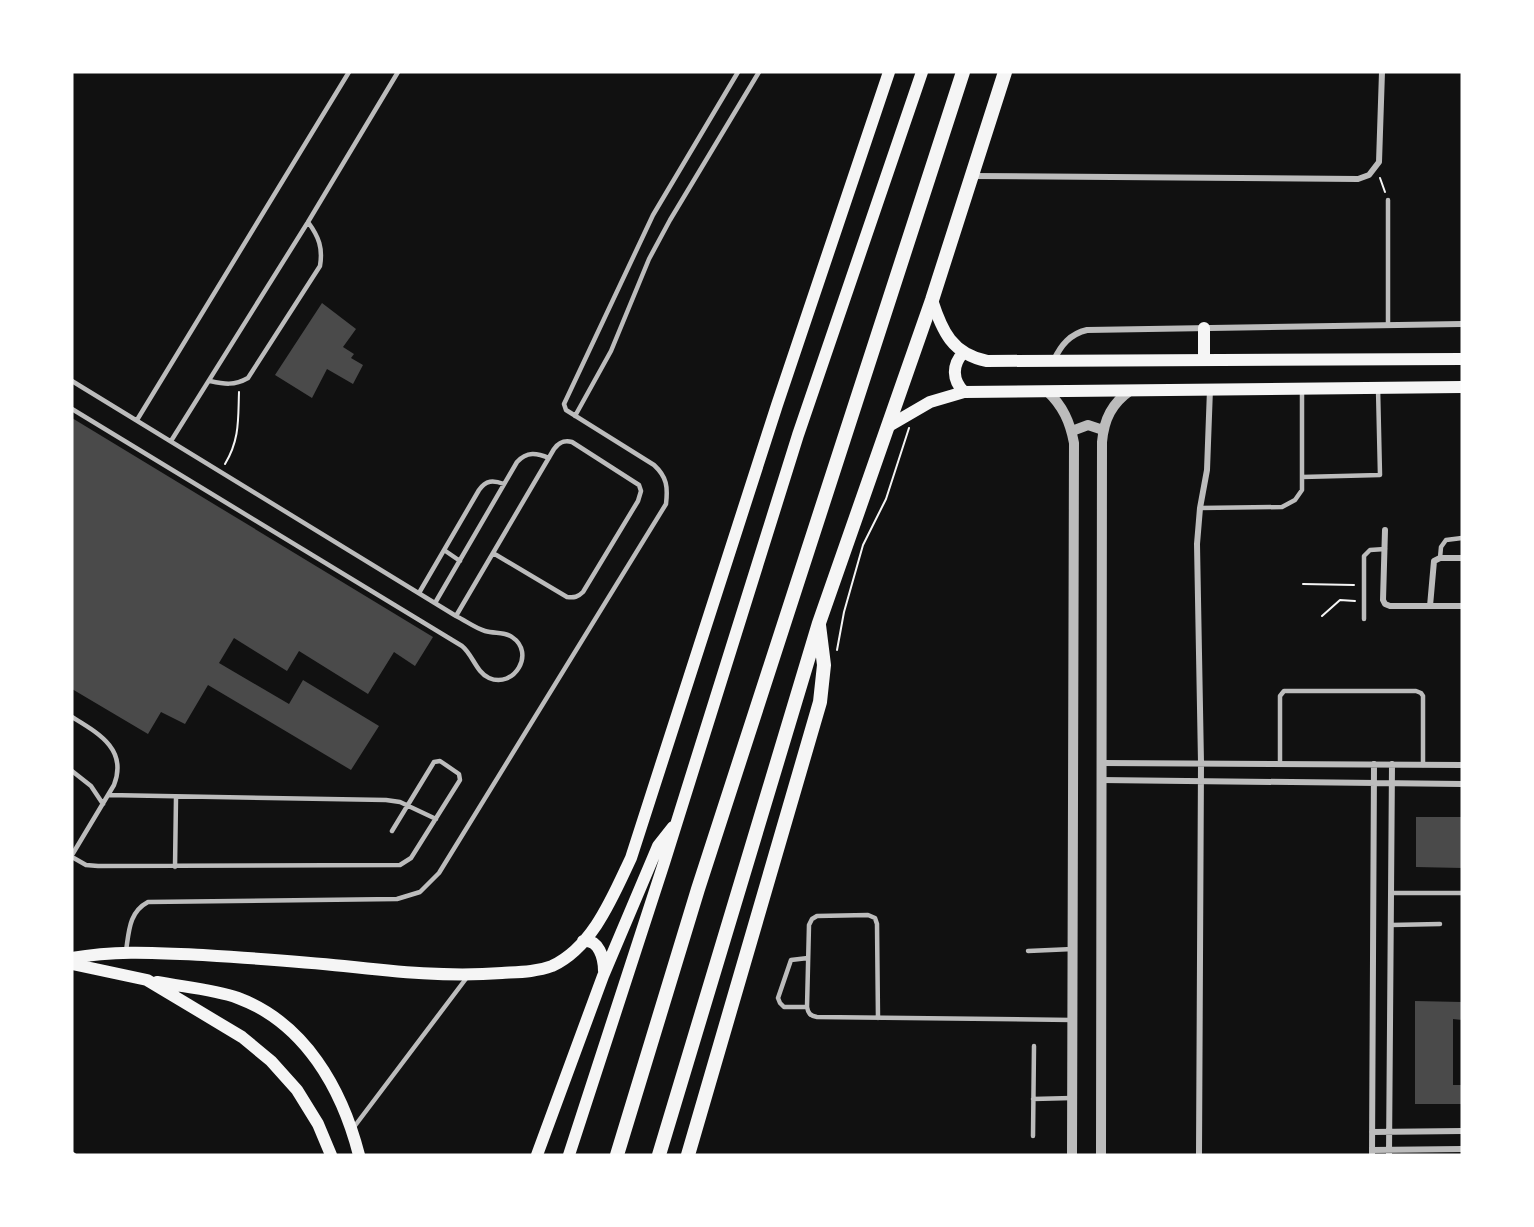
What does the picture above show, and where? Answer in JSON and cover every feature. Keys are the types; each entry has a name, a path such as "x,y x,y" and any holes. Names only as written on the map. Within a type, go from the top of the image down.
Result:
{"main road":[{"path":"72,958 126,952 282,959 388,971 468,976 535,971 553,965 573,951 595,928 610,904 631,858 777,405 889,72"},
{"path":"569,1155 798,435 922,72"},
{"path":"617,1155 698,889 963,72"},
{"path":"659,1155 819,622 932,300 1005,72"},
{"path":"932,300 945,333 963,353 987,361 1462,359"},
{"path":"1204,328 1204,360"},
{"path":"963,353 954,369 956,382 964,392"},
{"path":"887,427 930,402 964,392 1462,387"},
{"path":"688,1155 820,702 824,665 819,622"},
{"path":"537,1155 603,976 658,846 676,824"},
{"path":"583,941 591,941 600,951 604,967 603,976"},
{"path":"72,964 236,998 264,1011 280,1022 310,1051 340,1098 359,1155"},
{"path":"147,980 227,1027 271,1060 308,1106 331,1155"}],"street":[{"path":"972,176 1358,179 1369,175 1377,167 1380,156 1382,72"},
{"path":"1053,360 1069,338 1087,330 1462,324"},
{"path":"1199,1155 1201,763 1197,544 1200,507 1207,470 1210,389"},
{"path":"1101,1155 1103,430 1112,407 1131,390"},
{"path":"1047,391 1063,409 1074,443 1072,1155"},
{"path":"1072,431 1088,425 1103,430"},
{"path":"1385,530 1383,600 1385,604 1390,606 1462,606"},
{"path":"1430,606 1433,563 1440,558 1462,558"},
{"path":"1102,763 1462,765"},
{"path":"1374,764 1372,1153 1462,1149"},
{"path":"1389,1152 1392,764"},
{"path":"1101,780 1462,784"},
{"path":"1372,1132 1462,1131"}],"lane":[{"path":"137,420 349,72"},
{"path":"171,441 308,222 398,72"},
{"path":"126,952 133,916 142,905 148,902 397,899 420,892 439,873 666,504 667,485 661,472 654,465 574,416 566,410 564,404 653,214 738,72"},
{"path":"574,416 611,351 649,259 759,72"},
{"path":"1388,201 1388,325"},
{"path":"210,381 230,385 248,378 320,266 322,252 320,241 308,222"},
{"path":"72,381 456,616 484,631 506,634 517,641 521,647 522,661 516,673 497,680 484,675 462,646 72,409"},
{"path":"1302,477 1380,475 1378,387"},
{"path":"1200,507 1287,506 1299,496 1302,490 1302,388"},
{"path":"456,616 493,553 549,458 558,444 572,442 639,485 640,496 583,592 573,598 567,597 493,553"},
{"path":"435,603 521,458 532,453 549,458"},
{"path":"419,593 483,485 494,481 504,484"},
{"path":"1440,558 1441,547 1446,540 1462,538"},
{"path":"1364,619 1365,554 1370,550 1385,549"},
{"path":"444,550 460,561"},
{"path":"1280,764 1280,696 1284,691 1416,691 1423,696 1423,765"},
{"path":"72,717 100,735 116,757 118,776 72,856 92,866 400,865 411,858 436,819 460,778 457,772 436,761 392,831"},
{"path":"72,771 91,786 103,804"},
{"path":"108,795 386,800 408,805 436,819"},
{"path":"175,867 176,798"},
{"path":"1391,893 1462,893"},
{"path":"878,1018 877,924 875,918 868,915 815,917 809,925 807,1006 809,1014 817,1017 878,1018 1072,1020"},
{"path":"1391,925 1440,924"},
{"path":"1028,951 1072,949"},
{"path":"807,1006 784,1006 778,998 789,963 793,959 808,958"},
{"path":"352,1129 468,976"},
{"path":"1033,1136 1034,1046"},
{"path":"1033,1099 1072,1098"}],"path":[{"path":"1377,167 1388,201"},
{"path":"220,471 234,450 238,437 239,383"},
{"path":"1303,584 1364,586"},
{"path":"1322,616 1340,600 1364,601"},
{"path":"72,1152 76,1155"}],"building":[{"path":"322,303 356,329 343,347 354,354 351,358 363,365 353,384 327,369 312,398 275,375"},
{"path":"72,418 433,637 415,666 394,652 368,694 299,651 287,671 234,638 219,663 289,704 303,680 379,726 351,770 208,685 185,724 161,712 148,734 72,689"},
{"path":"1416,817 1462,817 1462,868 1416,867"},
{"path":"1415,1001 1462,1002 1462,1020 1453,1019 1453,1085 1462,1085 1462,1104 1415,1104"}]}
